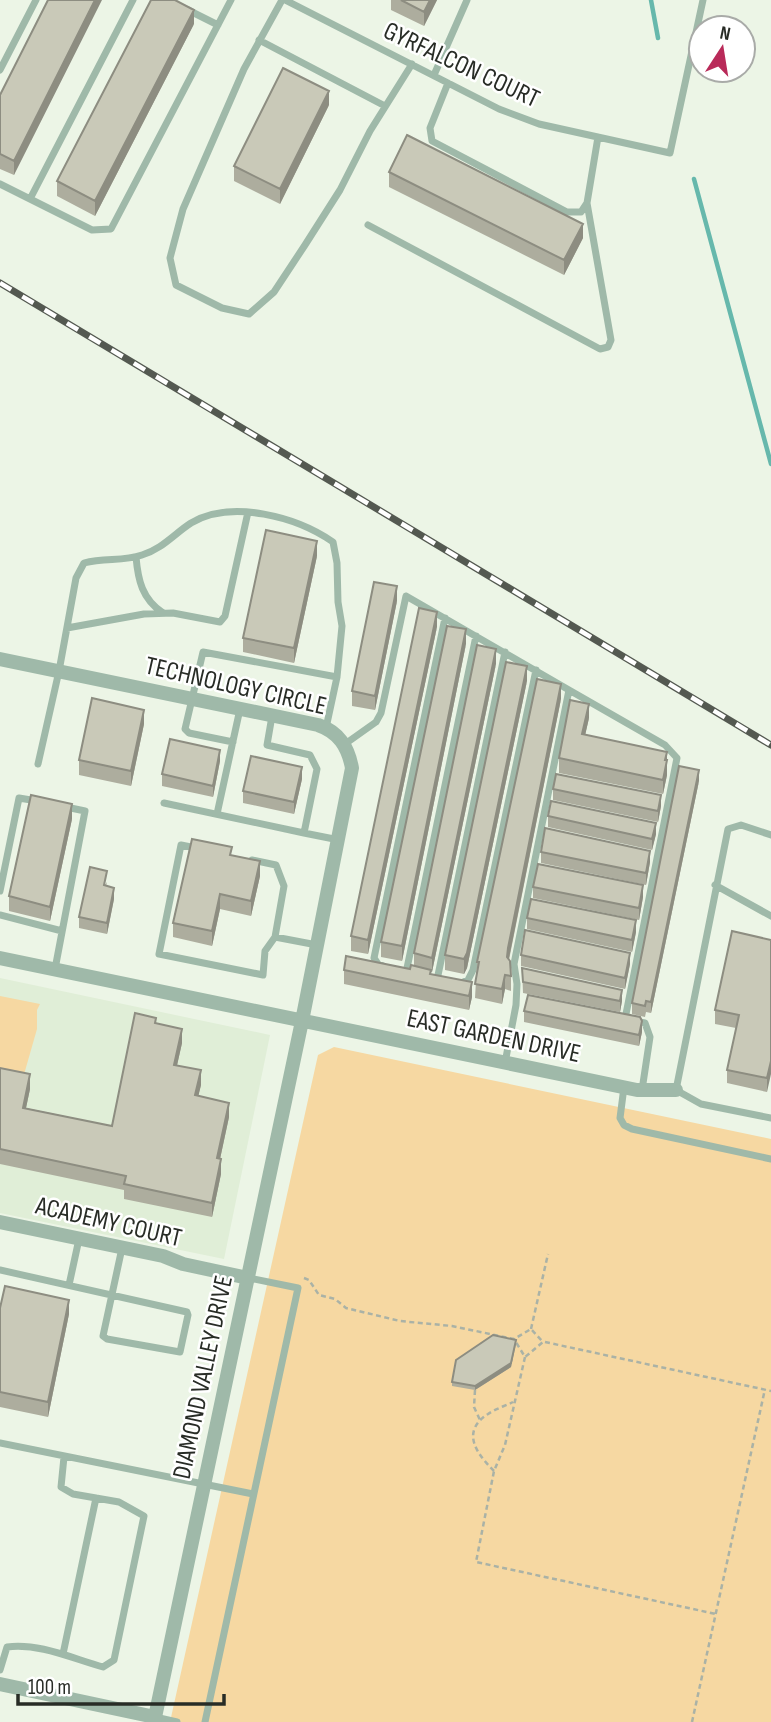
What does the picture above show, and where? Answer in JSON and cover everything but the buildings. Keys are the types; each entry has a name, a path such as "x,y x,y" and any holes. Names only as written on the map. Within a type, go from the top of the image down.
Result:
{"street":[{"name":"TECHNOLOGY CIRCLE","path":"0,659 326,728 345,744 352,768 302,1021"},
{"name":"EAST GARDEN DRIVE","path":"0,958 624,1087 676,1090"},
{"name":"DIAMOND VALLEY DRIVE","path":"155,1720 302,1021"},
{"name":"ACADEMY COURT","path":"0,1224 122,1247 248,1278"},
{"path":"0,1684 155,1720"}],"lane":[{"path":"0,70 36,0"},
{"path":"30,199 133,0"},
{"path":"0,184 92,230 111,229 231,0"},
{"path":"283,0 259,40 203,160 183,209 170,258 176,285 222,308 249,314 274,292 340,190 385,106 412,64"},
{"name":"GYRFALCON COURT","path":"283,0 499,109 539,124 670,153 703,0"},
{"path":"434,75 467,0"},
{"path":"181,6 218,25"},
{"path":"259,40 385,106"},
{"path":"448,83 430,128 432,141 567,212 581,212 587,203"},
{"path":"368,225 600,349 608,347 611,340 587,203 598,137"},
{"path":"67,628 103,620 163,613 220,622 225,616 248,512"},
{"path":"38,764 76,578 84,563 100,558 136,557 164,545 192,523 217,514 248,512 280,519 315,530 333,542 342,626 337,677 326,728"},
{"path":"136,557 139,584 154,607 163,613"},
{"path":"345,744 376,722 381,713 407,596 665,745 677,758 625,1019"},
{"path":"388,968 378,964 374,958 445,618"},
{"path":"406,973 476,636"},
{"path":"233,742 186,731 185,723 203,652 337,677"},
{"path":"444,982 505,652"},
{"path":"427,977 461,984 468,980 473,970 536,670"},
{"path":"505,1063 516,998 516,977 513,971 569,690"},
{"path":"216,814 240,709"},
{"path":"272,716 267,745 310,755 317,769 304,833"},
{"path":"553,778 566,780"},
{"path":"0,891 19,798 46,803"},
{"path":"657,800 670,802"},
{"path":"164,803 339,840"},
{"path":"547,805 560,807"},
{"path":"55,970 85,811 59,806"},
{"path":"771,835 741,825 729,829 715,885 676,1090 701,1104 771,1118"},
{"path":"651,827 664,830"},
{"path":"542,832 555,835"},
{"path":"208,851 181,845 159,954 262,975 265,951 275,937 284,886 276,866 249,860"},
{"path":"645,855 658,858"},
{"path":"534,868 547,870"},
{"path":"715,885 771,916"},
{"path":"638,890 651,892"},
{"path":"527,903 540,905"},
{"path":"0,915 62,931"},
{"path":"631,924 644,927"},
{"path":"520,934 533,937"},
{"path":"275,937 317,946"},
{"path":"624,956 637,959"},
{"path":"397,971 416,975"},
{"path":"513,971 526,974"},
{"path":"617,993 629,996"},
{"path":"516,998 530,1000"},
{"path":"611,1016 645,1023 648,1027 650,1037 642,1090"},
{"path":"624,1087 620,1118 624,1125 632,1129 771,1159"},
{"path":"69,1285 79,1238"},
{"path":"0,1270 69,1285 112,1295 187,1312 180,1352 107,1339 103,1336 112,1295 122,1247"},
{"path":"205,1722 298,1288 248,1278"},
{"path":"0,1443 253,1494"},
{"path":"0,1670 7,1647 25,1645 103,1667 114,1660 144,1516 119,1502 73,1494 61,1488 64,1457"},
{"path":"63,1654 96,1498"},
{"path":"155,1720 177,1722"}],"path":[{"path":"297,1277 309,1279 319,1295 335,1298 346,1308 400,1321 452,1326 514,1339 531,1329 548,1254"},
{"path":"531,1329 543,1342 771,1391"},
{"path":"514,1339 525,1357"},
{"path":"543,1342 525,1357 505,1445 494,1471 476,1562 716,1614"},
{"path":"692,1722 765,1389"},
{"path":"475,1390 474,1407 480,1420"},
{"path":"494,1471 479,1456 473,1437 480,1420 514,1401"}],"shaded area":[{"path":"0,978 270,1035 224,1259 0,1213"},
{"path":"0,996 40,1004 37,1010 37,1029 21,1085 0,1081"},
{"path":"334,1047 771,1139 771,1722 170,1722 318,1055"}],"waterway":[{"path":"651,0 658,38"},
{"path":"694,179 771,464"}],"railway":[{"path":"0,283 771,745"}]}
